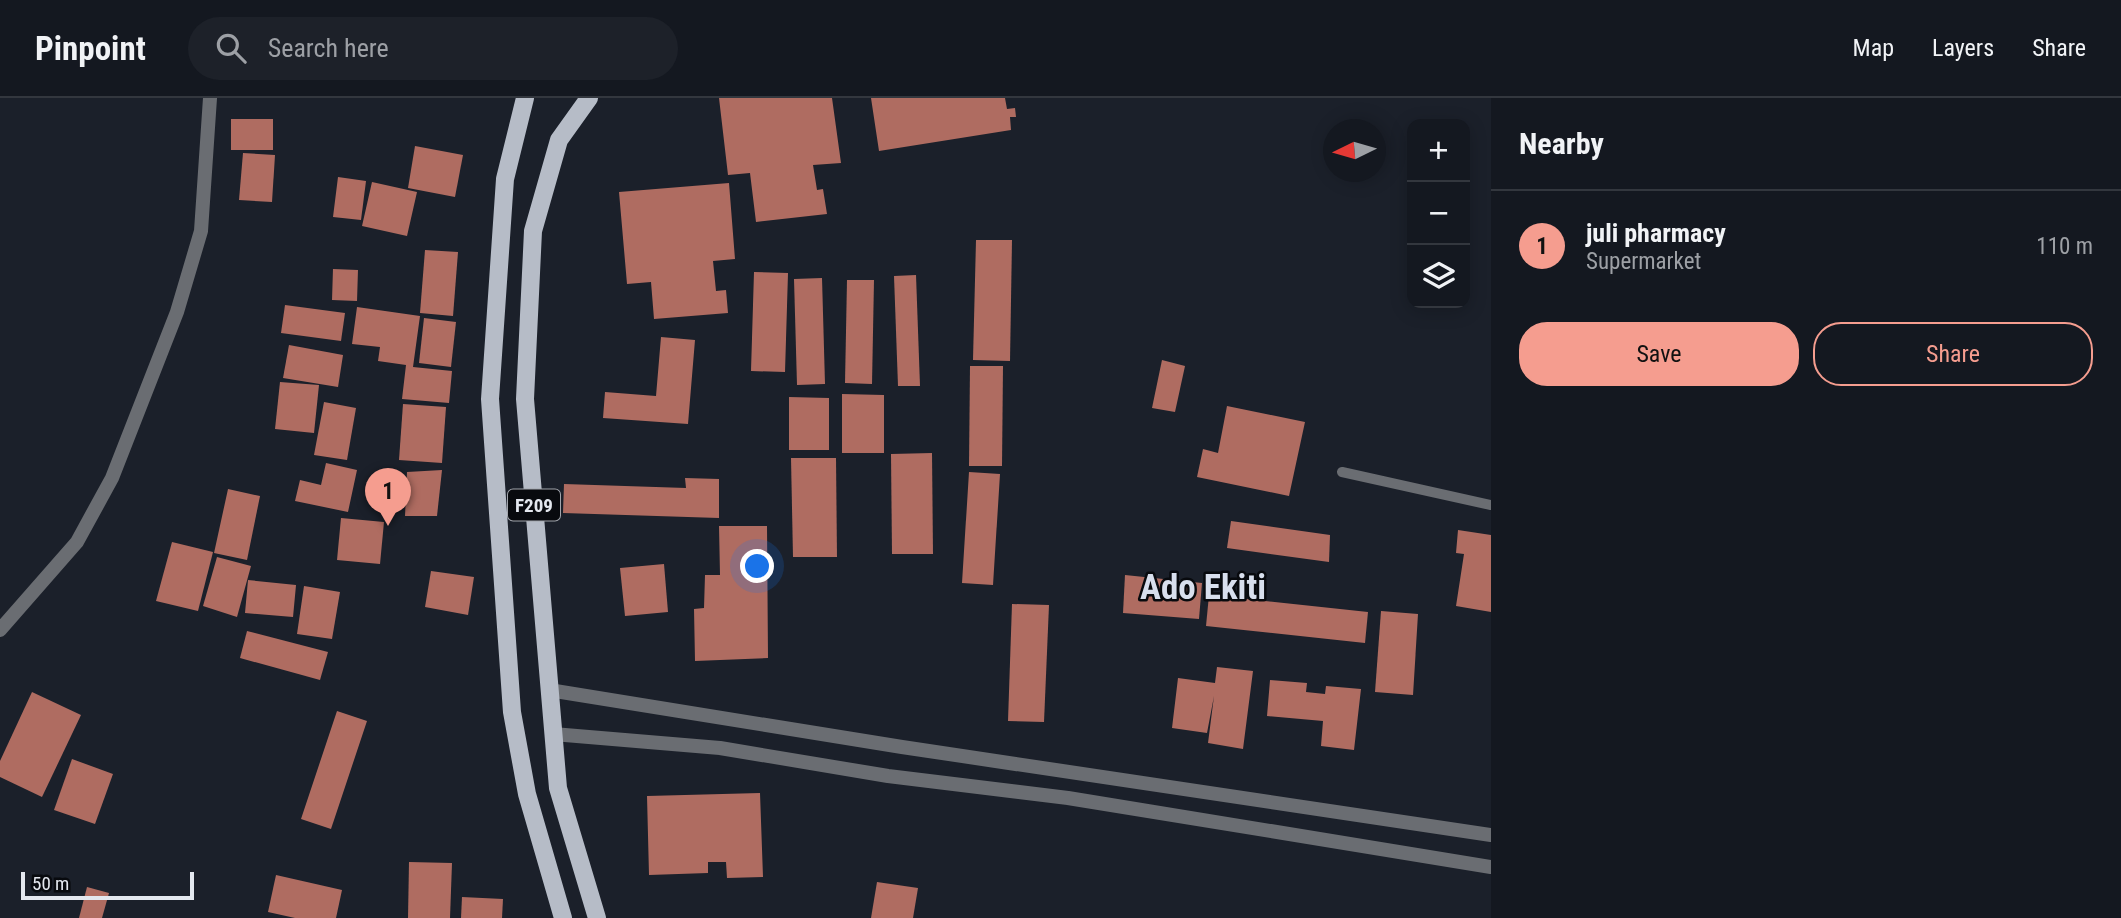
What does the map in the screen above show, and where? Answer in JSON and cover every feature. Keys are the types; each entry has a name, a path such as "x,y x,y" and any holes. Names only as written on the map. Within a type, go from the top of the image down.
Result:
{"main road":[{"name":"F209","path":"525,98 505,179 490,399 512,712 527,794 563,918"},
{"name":"F209","path":"589,98 559,140 533,231 525,399 558,788 597,918"}],"street":[{"path":"0,630 77,542 112,478 122,453 177,312 201,231 210,98"},
{"path":"549,690 902,747 1491,835"},
{"path":"553,734 720,748 888,776 1068,798 1491,867"}],"lane":[{"path":"1342,472 1491,505"}],"building":[{"path":"719,98 832,98 841,163 813,165 817,190 823,189 827,214 756,222 750,173 728,175"},
{"path":"871,98 1005,98 1007,109 1015,108 1016,117 1010,117 1011,130 879,151"},
{"path":"231,119 273,119 273,150 231,150"},
{"path":"415,146 463,155 455,197 408,188"},
{"path":"243,153 275,155 272,202 239,200"},
{"path":"338,177 366,181 361,220 333,217"},
{"path":"372,182 417,192 407,236 362,226"},
{"path":"729,183 735,259 713,261 716,291 726,290 728,313 654,319 651,282 627,284 619,192"},
{"path":"976,240 1012,240 1010,361 973,360"},
{"path":"425,250 458,252 453,316 420,313"},
{"path":"333,269 358,270 357,301 332,300"},
{"path":"754,272 788,273 785,372 751,371"},
{"path":"916,275 920,386 898,386 894,276"},
{"path":"822,278 825,384 797,385 794,279"},
{"path":"847,280 874,280 872,384 845,383"},
{"path":"285,305 345,313 341,341 281,333"},
{"path":"357,307 420,316 413,367 452,371 449,403 402,399 406,365 378,361 380,347 352,344"},
{"path":"424,318 456,322 451,367 419,363"},
{"path":"661,337 695,340 688,424 603,418 605,392 656,396"},
{"path":"289,345 343,355 338,387 283,378"},
{"path":"1162,360 1185,366 1175,412 1152,408"},
{"path":"970,366 1003,366 1002,466 969,466"},
{"path":"280,382 319,385 314,433 275,429"},
{"path":"842,394 884,395 884,453 842,453"},
{"path":"789,397 829,398 829,450 789,450"},
{"path":"324,402 356,408 347,460 314,455"},
{"path":"403,404 446,407 442,463 399,460"},
{"path":"1227,406 1305,422 1289,496 1197,477 1203,449 1218,453"},
{"path":"932,453 933,554 892,554 891,454"},
{"path":"791,458 836,458 837,557 793,557"},
{"path":"326,463 357,470 348,512 295,501 300,480 321,485"},
{"path":"442,470 437,516 405,516 407,472"},
{"path":"969,472 1000,474 993,585 962,583"},
{"path":"685,478 719,479 719,518 563,513 564,484 686,488"},
{"path":"228,489 260,496 247,560 214,553"},
{"path":"341,518 384,522 380,564 337,560"},
{"path":"1231,521 1330,535 1329,562 1227,548"},
{"path":"719,526 767,526 768,658 695,661 694,609 704,608 705,575 720,575"},
{"path":"1458,530 1491,535 1491,612 1456,606 1464,554 1456,553"},
{"path":"172,542 213,552 198,611 156,601"},
{"path":"217,557 251,566 237,617 203,606"},
{"path":"664,564 668,612 625,616 620,568"},
{"path":"431,571 474,577 468,615 425,607"},
{"path":"1125,575 1202,583 1199,619 1123,613"},
{"path":"248,580 296,585 293,617 245,613"},
{"path":"304,586 340,592 332,639 297,634"},
{"path":"1209,595 1368,612 1365,643 1206,626"},
{"path":"1012,604 1049,605 1044,722 1008,721"},
{"path":"1381,611 1418,614 1413,695 1375,692"},
{"path":"247,631 328,652 320,680 240,658"},
{"path":"1217,667 1253,671 1243,749 1208,743 1214,696 1207,733 1172,728 1178,678 1215,683"},
{"path":"1270,680 1307,683 1306,692 1325,694 1326,686 1361,689 1354,750 1321,746 1323,721 1267,716"},
{"path":"32,692 81,715 42,797 0,777 0,761"},
{"path":"337,711 367,721 331,829 301,819"},
{"path":"72,759 113,774 95,824 54,810"},
{"path":"760,793 763,877 727,878 726,862 708,862 708,873 649,875 647,796"},
{"path":"409,862 452,863 450,918 408,918"},
{"path":"276,875 342,890 336,918 295,918 268,912"},
{"path":"877,882 918,888 913,918 871,918"},
{"path":"87,887 109,893 102,918 79,918"},
{"path":"462,897 503,899 502,918 461,918"}],"place":[{"name":"juli pharmacy","path":"388,526"}],"district":[{"name":"Ado Ekiti","path":"1203,587"}]}
